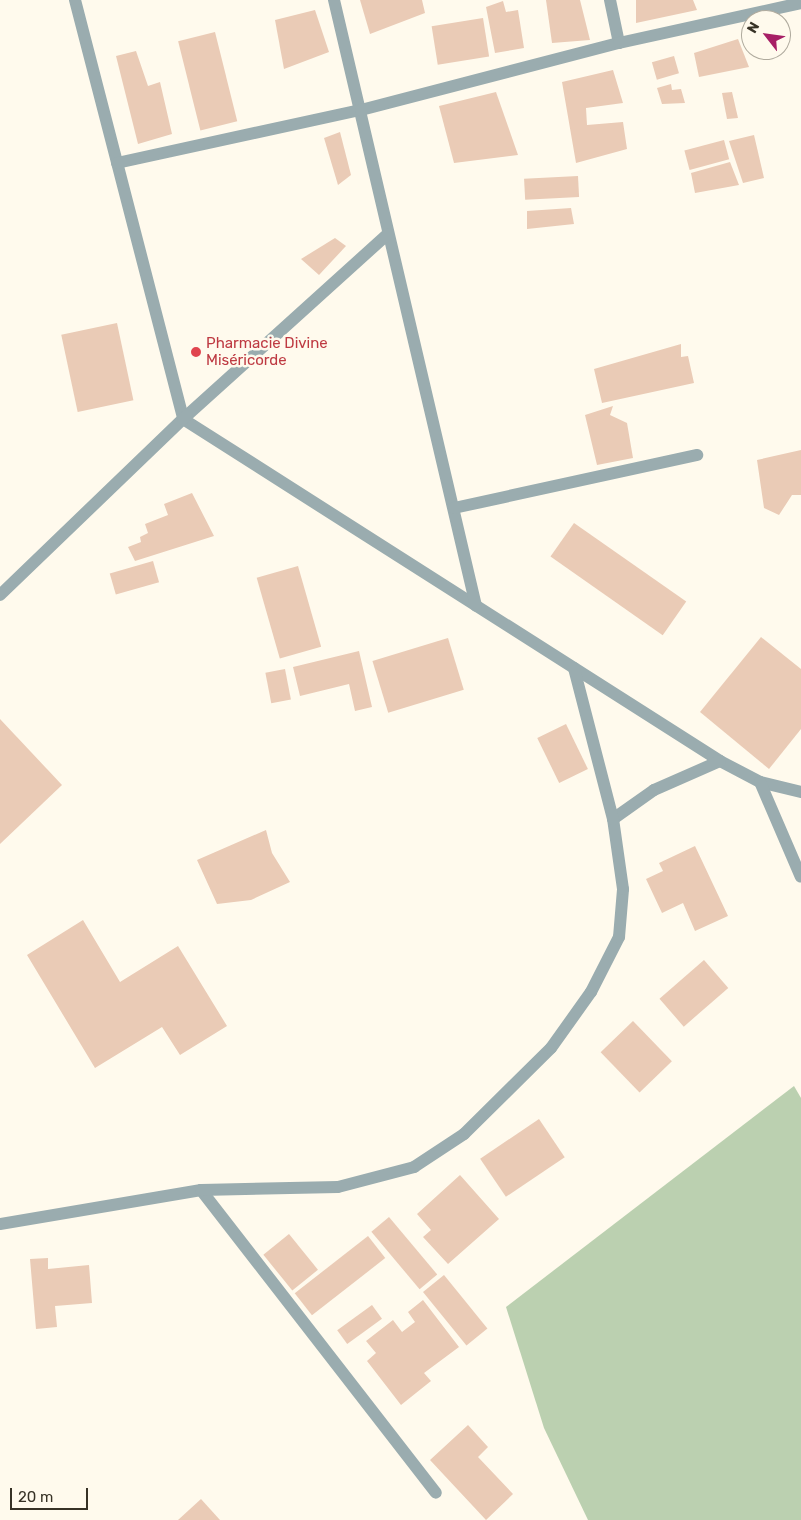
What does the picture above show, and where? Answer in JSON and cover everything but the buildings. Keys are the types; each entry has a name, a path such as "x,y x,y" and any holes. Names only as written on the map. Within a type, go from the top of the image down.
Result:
{"street":[{"path":"75,0 183,419 720,761 760,782 801,792"},
{"path":"334,0 476,606"},
{"path":"610,0 619,43"},
{"path":"117,163 361,110 619,43 801,3"},
{"path":"0,595 183,419 388,234"},
{"path":"454,508 697,455"},
{"path":"0,1224 201,1190 338,1187 414,1167 464,1134 551,1048 591,992 619,937 623,889 613,819 574,668"},
{"path":"613,819 654,790 720,761"},
{"path":"760,782 801,877"},
{"path":"201,1190 436,1493"}],"green space":[{"path":"794,1086 801,1098 801,1520 588,1520 544,1428 506,1307"}],"place":[{"name":"Pharmacie Divine Miséricorde","path":"196,352"}]}
